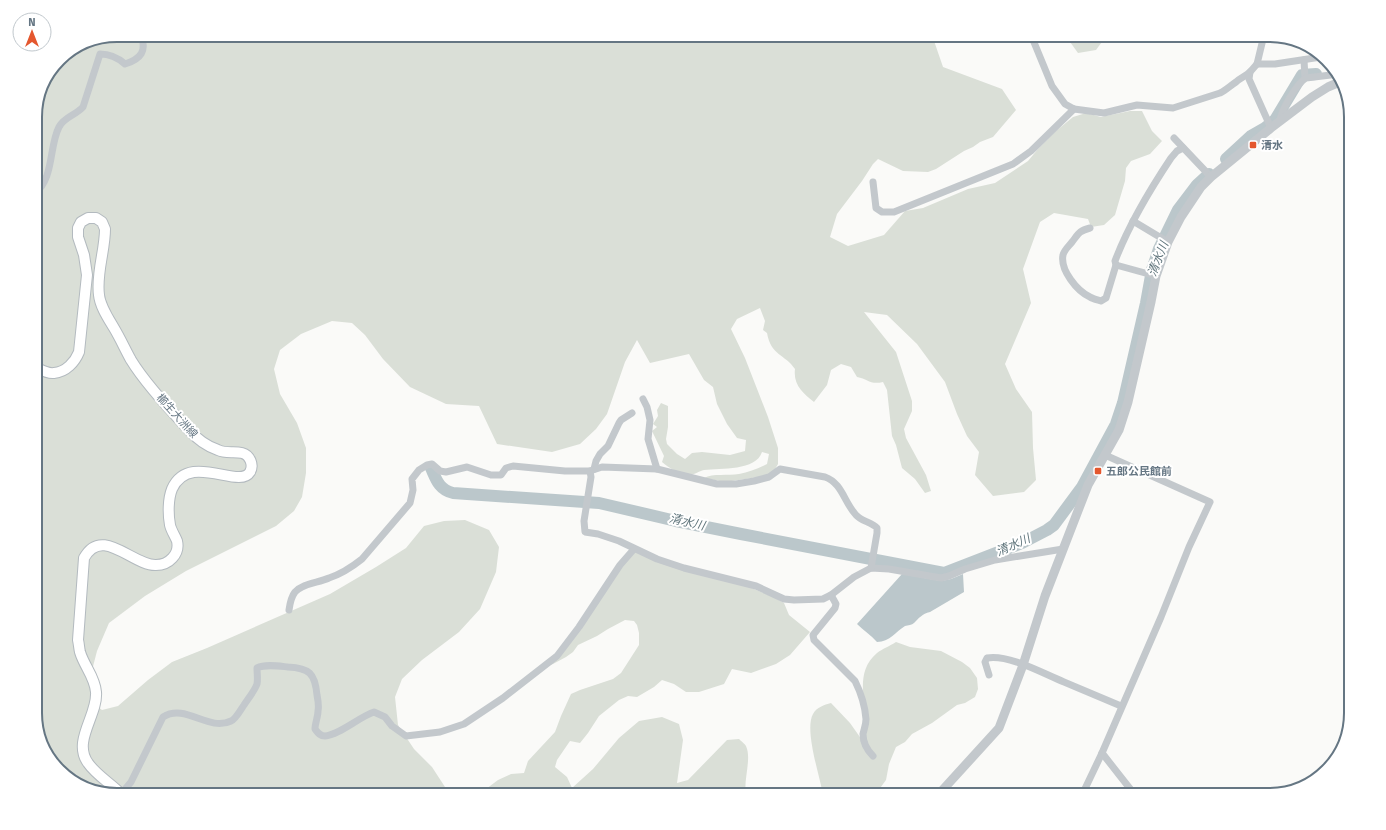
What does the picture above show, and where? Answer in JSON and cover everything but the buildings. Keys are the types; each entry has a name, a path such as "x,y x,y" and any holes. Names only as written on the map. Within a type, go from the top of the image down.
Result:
{"main road":[{"name":"櫛生大洲線","path":"42,369 54,373 67,369 75,360 78,352 87,275 84,255 78,238 78,228 81,222 88,218 96,218 102,222 106,229 98,280 99,297 106,314 132,360 149,384 199,440 217,450 228,453 242,453 248,457 251,462 251,470 247,476 239,478 201,471 186,474 177,481 169,498 170,525 177,541 177,550 174,558 166,563 156,565 149,564 110,546 103,545 93,548 84,558 78,640 80,653 95,682 96,694 95,706 83,738 83,750 87,762 95,772 113,788"}],"street":[{"path":"42,184 48,172 59,127 64,120 83,108 100,54 109,54 125,64 134,61 141,55 143,51 143,42"},
{"path":"1034,42 1052,86 1065,104 1074,109 1104,112 1137,105 1173,108 1220,93 1246,76 1257,64 1262,42"},
{"path":"1257,64 1275,64 1316,58"},
{"path":"1280,121 1291,96 1304,78 1304,60"},
{"path":"1250,72 1249,79 1271,128"},
{"path":"1304,78 1331,75"},
{"path":"944,788 999,728 1023,665 1045,596 1088,485 1118,430 1128,402 1156,276 1168,242 1185,211 1201,187 1210,177 1312,97 1336,84"},
{"path":"873,182 876,208 882,212 894,212 1013,164 1031,151 1074,109"},
{"path":"1174,138 1210,177"},
{"path":"1090,228 1081,230 1063,254 1063,266 1068,276 1082,292 1090,298 1102,301 1106,298 1116,265 1115,261 1133,221 1171,158 1177,151 1184,148"},
{"path":"1133,221 1168,242"},
{"path":"1116,265 1156,276"},
{"path":"643,400 647,407 649,417 648,439 657,469"},
{"path":"632,413 621,420 608,446 600,454 592,470 584,520 585,532 598,534 619,541 634,549 684,568 756,586 784,599 823,599 831,595 854,577 871,568 889,569 941,578 964,569 996,560 1063,550"},
{"path":"1085,788 1102,753 1121,706 1161,617 1189,547 1210,502 1105,455"},
{"path":"289,610 291,598 300,588 308,584 330,578 354,566 362,559 410,502 413,490 412,479 419,470 432,464 440,471 446,472 467,467 491,475 501,475 506,468 513,466 565,471 602,468 657,469 717,484 736,484 754,481 769,477 780,469 831,479 840,488 856,516 877,528 871,568"},
{"path":"126,788 131,782 163,717 170,712 180,712 211,722 222,723 232,721 244,706 257,685 257,668 262,666 304,669 313,676 316,682 319,709 315,729 321,735 327,736 337,732 365,715 374,712 385,717 392,726 406,736 440,732 464,724 503,698 557,656 580,627 620,565 634,549"},
{"path":"831,595 836,604 836,608 813,635 814,640 855,681 859,688 864,703 866,720 864,738 867,749 873,756"},
{"path":"989,675 986,662 988,658 1002,658 1023,665 1121,706"},
{"path":"1102,753 1130,788"}],"shaded area":[{"path":"112,42 934,42 943,67 1002,89 1016,110 993,137 980,142 936,169 928,172 903,171 878,159 837,214 830,237 848,246 884,235 905,211 923,208 968,189 995,183 1028,161 1056,131 1073,117 1086,113 1101,117 1130,111 1142,111 1152,131 1162,141 1150,154 1131,161 1126,168 1125,181 1115,215 1104,225 1091,227 1088,219 1054,213 1040,222 1023,269 1031,303 1005,364 1016,389 1032,412 1036,480 1024,492 993,496 975,475 979,452 967,436 945,382 917,344 887,315 864,312 896,352 912,401 912,411 904,429 906,438 926,475 931,491 925,493 915,479 902,468 892,436 887,390 883,382 872,382 857,377 851,367 841,364 831,370 827,385 814,402 797,384 795,369 775,351 769,341 767,333 763,330 765,321 760,308 737,319 731,329 745,358 768,417 778,448 778,464 774,471 765,476 725,482 704,478 708,476 739,474 753,470 767,464 769,454 762,452 753,463 745,466 704,470 689,475 674,470 662,462 664,456 652,431 657,427 653,424 658,416 657,410 661,403 668,406 667,444 677,454 685,459 692,453 702,452 730,455 745,451 746,440 737,438 727,424 717,404 713,387 704,380 689,354 650,363 637,340 625,362 607,414 596,429 580,444 552,452 497,444 479,406 446,404 410,387 383,359 365,335 352,323 332,321 301,334 280,350 274,369 280,394 297,423 306,448 306,473 302,497 294,511 276,526 186,571 145,596 109,623 97,651 89,682 92,702 102,710 118,706 148,680 172,662 330,594 376,567 406,548 424,526 444,521 465,520 489,530 499,547 496,572 480,609 459,632 422,660 402,679 395,697 398,725 414,749 432,767 445,787 107,787 88,782 71,773 61,763 50,746 43,728 42,718 42,112 48,88 57,71 67,61 79,52 93,46"},
{"path":"1070,42 1102,42 1096,50 1078,53"},
{"path":"636,551 747,586 784,603 789,615 810,632 790,655 776,664 751,673 732,669 724,684 699,692 686,692 674,684 662,680 654,687 637,697 628,696 619,700 599,716 580,743 570,741 557,760 555,767 567,777 572,788 487,788 498,780 511,774 524,773 528,761 555,732 571,694 613,679 621,673 639,645 637,625 634,621 625,620 578,645 573,652 566,657 550,665 625,563"},
{"path":"902,574 941,581 963,574 964,592 923,615 913,624 905,626 889,639 882,642 877,642 857,624"},
{"path":"896,642 910,647 941,651 970,668 977,678 978,689 975,697 965,703 957,705 932,723 912,734 905,742 896,747 889,764 886,780 880,788 822,788 811,742 810,731 813,714 819,708 831,703 850,723 862,740 866,727 863,697 864,673 871,659 881,650"},
{"path":"662,717 679,724 683,740 677,783 688,780 727,740 739,739 748,751 745,788 572,788 593,769 619,738 639,721"}],"waterway":[{"name":"清水川","path":"1226,159 1251,136 1275,120 1302,75 1316,74"},
{"name":"清水川","path":"431,468 436,480 441,487 448,492 599,503 676,521 944,573 1022,543 1047,530 1054,525 1082,487 1116,424 1123,403 1152,270 1159,249 1178,210 1197,185 1209,174"}],"place":[{"name":"清水","path":"1253,145"},
{"name":"五郎公民館前","path":"1098,471"}]}
